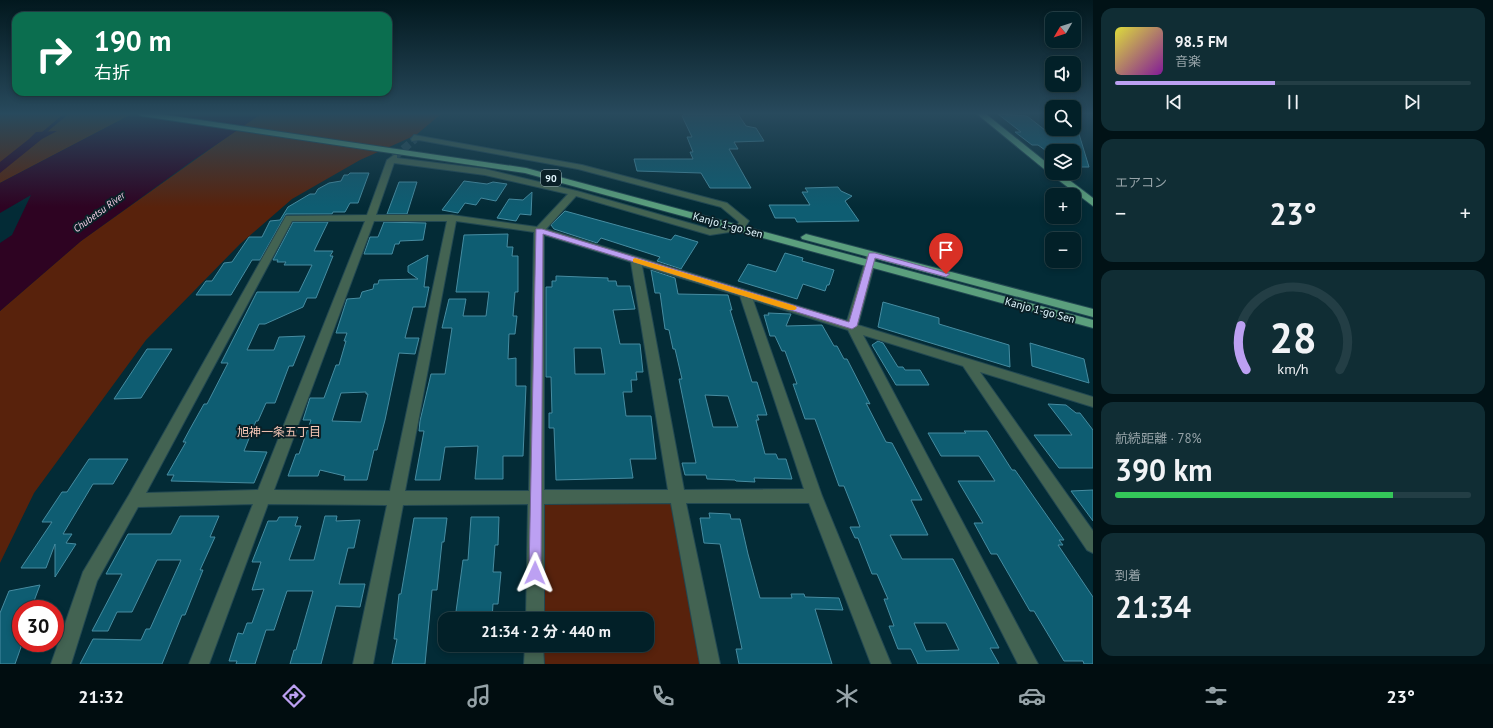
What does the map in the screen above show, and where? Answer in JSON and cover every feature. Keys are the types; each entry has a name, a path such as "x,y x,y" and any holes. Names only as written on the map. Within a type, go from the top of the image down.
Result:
{"main road":[{"name":"Kanjo 1-go Sen","path":"358,145 495,165 742,225"},
{"name":"Kanjo 1-go Sen","path":"411,145 489,157 529,166 871,259 1093,313"},
{"path":"1020,145 1045,164"},
{"path":"1064,180 1092,201"},
{"name":"Kanjo 1-go Sen","path":"871,259 1093,324"}],"street":[{"path":"464,145 579,168 724,206 742,225"},
{"path":"199,664 393,158 485,172 574,193 710,232 742,225"},
{"path":"534,612 539,230 574,193"},
{"path":"61,664 89,578 134,500 289,218 452,218 539,230 1093,402"},
{"path":"363,664 452,218"},
{"path":"871,259 852,326 1028,664"},
{"path":"636,260 677,495 710,664"},
{"path":"745,294 814,496 881,664"},
{"path":"967,363 1093,545"},
{"path":"134,500 263,497 397,498 677,495 814,496"},
{"path":"534,652 534,664"}],"shaded area":[{"path":"0,145 73,145 0,183"},
{"path":"216,145 394,145 360,160 292,199 240,244 146,340 34,493 0,563 0,311 81,241"},
{"path":"677,495 710,664 534,664 534,652 654,652 654,612 535,612 536,496"}],"water":[{"path":"21,145 35,145 0,173 0,162"},
{"name":"Chubetsu River","path":"73,145 216,145 81,241 0,311 0,243 12,235 31,195 0,213 0,183"}],"building":[{"path":"690,145 736,145 738,149 729,149 751,188 710,188 701,173 637,171 634,159 693,159 690,152 693,152"},
{"path":"1032,145 1045,145 1045,150 1038,145"},
{"path":"1081,145 1082,145 1089,167 1081,167"},
{"path":"350,173 369,173 358,203 350,203 345,212 333,212 332,214 286,214 260,260 252,260 231,295 196,295 206,281 212,281 224,263 232,262 249,237 262,237 270,221 280,220 288,207 310,194 315,194 318,189 329,183 341,181 344,175 348,175"},
{"path":"464,181 487,184 493,182 507,184 496,201 481,198 476,205 465,203 458,213 442,210"},
{"path":"399,182 417,182 407,214 387,214"},
{"path":"838,187 841,191 852,196 845,201 859,221 797,222 795,218 775,218 769,205 810,205 802,192 808,192 805,188"},
{"path":"532,192 531,215 520,214 516,221 497,218 509,199 523,200"},
{"path":"565,211 671,240 675,235 698,242 681,269 657,261 660,257 601,238 597,243 554,229 551,225"},
{"path":"293,222 328,222 314,251 333,251 330,256 333,256 316,298 307,298 303,307 265,324 259,324 247,350 274,350 279,337 305,336 293,366 289,366 275,403 266,403 258,421 256,421 244,451 267,452 254,483 171,481 174,475 167,475 186,442 183,442 190,429 204,404 207,404 228,363 221,363 257,292 299,292 312,265 284,265 286,262 277,262 278,260 273,260"},
{"path":"384,222 426,223 423,240 400,241 399,244 395,244 392,254 364,254 370,237 378,237"},
{"path":"508,234 507,247 513,247 512,256 518,256 518,292 515,292 513,316 517,316 515,334 509,334 508,359 516,358 516,386 526,386 523,456 503,456 503,479 475,479 478,446 445,447 440,480 415,480 424,431 419,431 420,421 431,374 445,374 452,328 442,328 449,299 466,299 463,316 486,316 489,292 456,292 464,235"},
{"path":"785,253 803,258 802,261 834,270 829,285 827,285 825,291 803,284 797,299 738,281 748,264 776,272"},
{"path":"428,255 424,287 429,287 425,307 413,307 405,338 419,338 415,354 399,353 385,420 377,450 374,450 367,480 344,480 345,476 320,470 318,476 288,476 296,454 299,454 311,420 303,420 310,398 324,398 336,365 339,365 347,333 336,333 347,299 360,298 362,292 373,289 374,284 378,284 379,280 418,279 408,272 408,266","holes":["366,392 366,394 368,394 361,422 332,421 341,393"]},
{"path":"651,270 675,278 678,294 728,295 732,310 730,310 752,382 757,382 767,415 757,415 759,420 756,420 765,454 776,454 778,459 786,459 792,479 754,478 755,482 707,479 706,475 685,475 682,463 696,463 679,379 682,379 675,349 673,349 669,330 665,329 660,293 655,293","holes":["705,395 728,396 738,427 713,427"]},
{"path":"556,276 608,278 608,281 616,281 617,286 630,286 635,309 613,310 620,344 640,344 643,372 636,372 637,380 631,380 632,392 623,392 626,416 651,416 656,459 630,459 633,478 556,480 554,428 549,428 549,413 552,413 551,377 546,377 546,287 552,287 552,281 556,281","holes":["574,348 601,348 605,374 575,374"]},
{"path":"883,302 939,318 939,324 1009,345 1010,367 878,327"},
{"path":"768,313 791,314 786,326 822,325 834,346 837,346 844,359 847,359 870,404 866,403 886,442 892,443 922,500 911,500 928,535 890,535 902,559 953,559 999,648 990,648 999,664 918,664 911,649 898,649 889,626 894,626 884,599 888,599 877,574 872,574 858,538 855,538 850,527 860,527 856,516 844,486 839,486 815,419 805,419 793,384 797,384 785,351 782,351 775,336 770,336 764,315 769,315","holes":["914,623 946,623 959,650 926,651"]},
{"path":"878,341 883,343 898,367 903,367 905,370 920,370 929,385 896,385 872,345"},
{"path":"1030,343 1084,359 1089,383 1032,366"},
{"path":"147,349 172,349 141,398 114,399"},
{"path":"1048,404 1066,405 1076,413 1080,413 1093,430 1093,468 1059,468 1034,435 1072,435"},
{"path":"964,431 987,431 1012,470 1015,470 1064,540 1059,540 1063,545 1058,545 1093,597 1093,664 1084,664 1083,661 1064,661 1034,611 1030,611 997,554 991,554 974,523 983,523 958,481 995,481 979,456 941,456 928,433 966,433"},
{"path":"89,459 128,459 113,484 93,484 63,534 72,534 66,543 76,544 55,577 55,544 46,568 21,568 52,522 42,522 62,492 67,492"},
{"path":"1093,490 1093,521 1071,491"},
{"path":"709,513 730,514 731,519 740,519 760,598 792,598 791,594 804,594 805,597 839,598 843,610 815,609 832,664 739,664 736,649 742,649 720,544 704,543 700,518 710,518"},
{"path":"180,516 219,516 210,537 215,537 200,570 203,570 185,615 182,615 162,664 80,664 93,639 141,640 146,629 150,629 181,560 157,560 132,612 117,612 108,631 92,631 122,574 106,574 128,534 171,534"},
{"path":"325,516 337,516 336,521 360,520 354,548 348,548 339,584 365,584 360,607 336,606 321,664 290,664 294,650 296,650 313,591 287,591 274,630 266,630 255,664 236,664 237,661 229,661 238,633 243,634 247,623 252,623 264,589 252,590 261,562 252,562 268,521 277,521 279,517 298,517 295,526 301,526 289,560 314,560"},
{"path":"471,517 499,517 498,545 495,545 493,572 501,572 498,604 493,604 492,612 456,612 463,560 468,560"},
{"path":"414,518 447,518 444,542 442,542 437,590 432,590 425,664 392,664 397,639 394,639 399,594 401,594"},
{"path":"40,585 34,600 12,600 12,652 19,652 15,664 0,664 0,613 9,591"}],"tunnel":[{"path":"394,157 408,145"}],"slow traffic":[{"path":"635,260 792,308"}],"district":[{"name":"旭神一条五丁目","path":"279,431"}],"route":[{"path":"535,573 539,230 852,326 872,255 946,274"}]}
